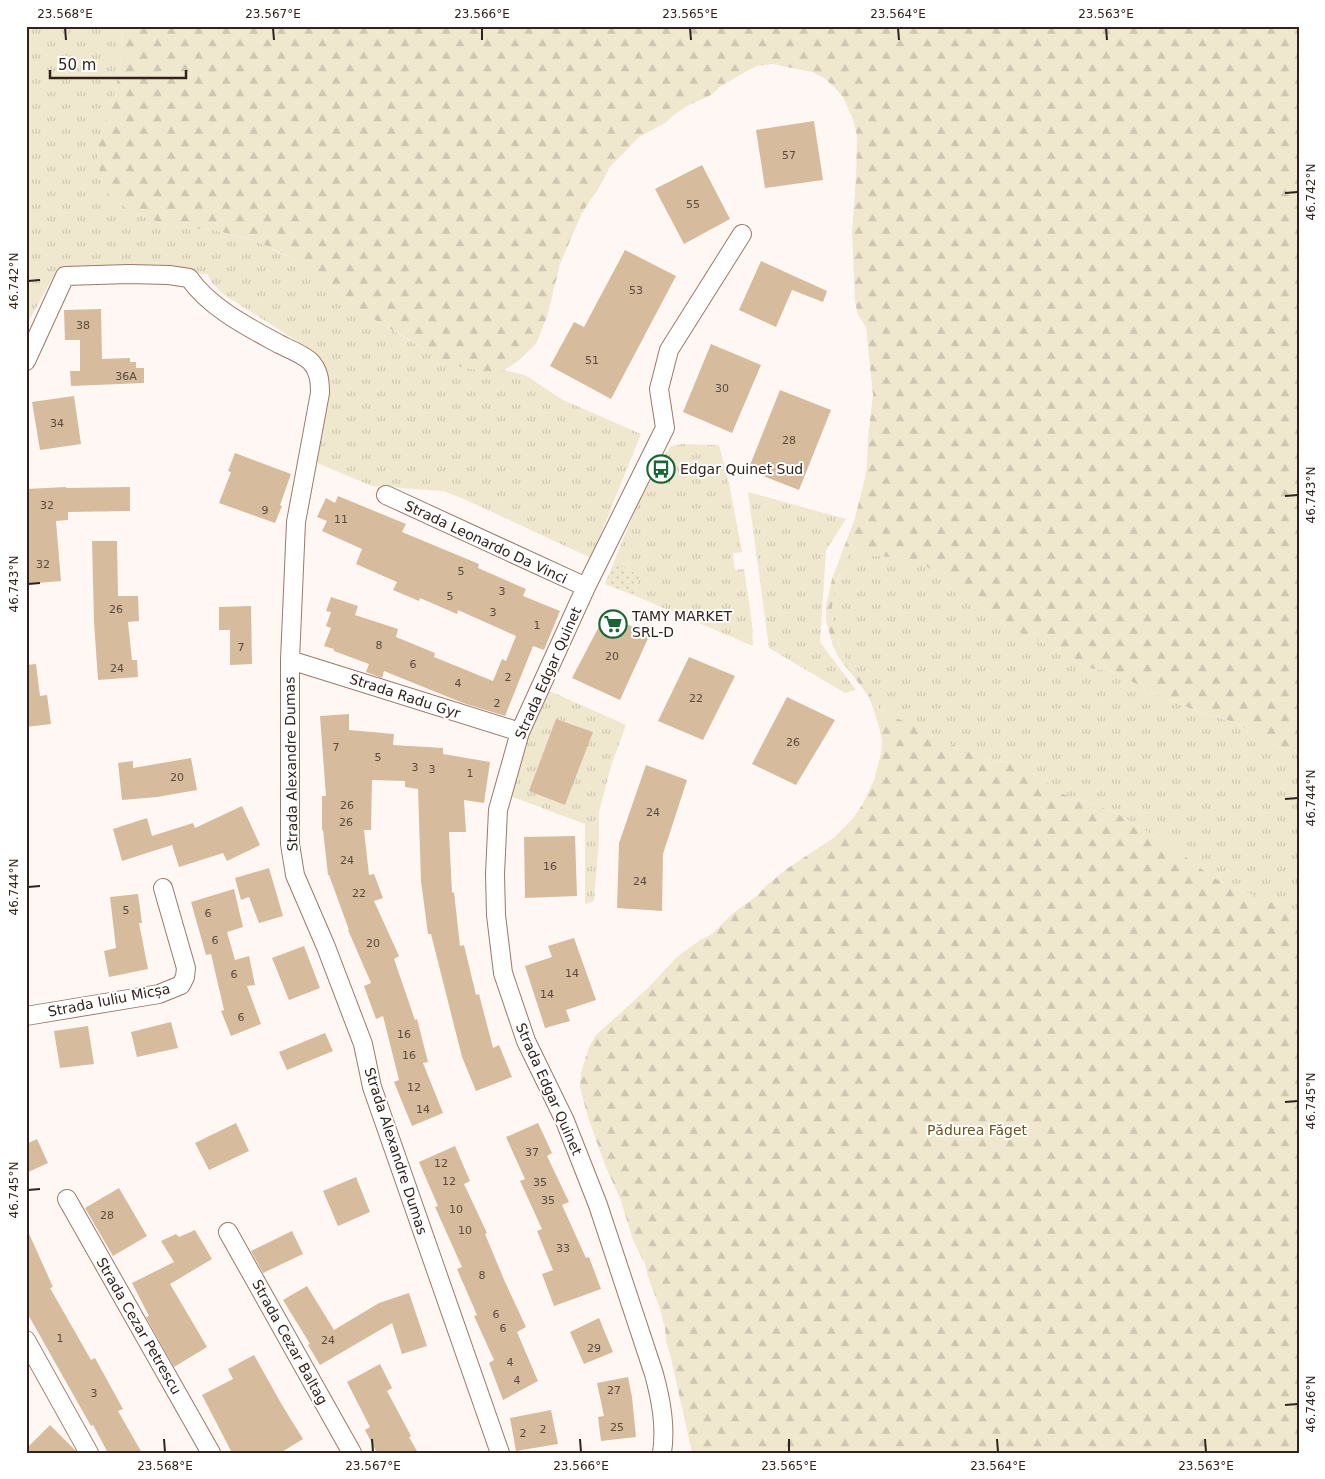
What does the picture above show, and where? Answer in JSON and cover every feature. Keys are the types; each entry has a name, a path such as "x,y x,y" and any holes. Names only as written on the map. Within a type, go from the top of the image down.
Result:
{"street":[{"name":"Strada Edgar Quinet","path":"662,1453 664,1427 661,1403 651,1365 598,1205 565,1121 526,1041 503,973 496,915 495,874 498,810 520,732 586,587 665,428 659,388 669,350 742,234"},
{"name":"Strada Alexandre Dumas","path":"26,361 65,276 73,274 169,275 190,278 199,292 215,304 268,338 309,360 318,371 320,393 296,522 290,660 290,844 295,875 326,948 363,1044 372,1087 500,1453"},
{"name":"Strada Leonardo Da Vinci","path":"386,496 586,587"},
{"name":"Strada Radu Gyr","path":"290,660 520,732"},
{"name":"Strada Iuliu Micșa","path":"26,1016 159,994 181,985 185,977 186,968 163,888"},
{"name":"Strada Cezar Petrescu","path":"67,1200 211,1453"},
{"name":"Strada Cezar Baltag","path":"228,1232 352,1453"},
{"path":"26,1340 89,1453"}],"green space":[{"path":"26,26 122,26 123,51 112,107 98,145 97,159 103,186 111,197 134,213 172,227 214,230 256,241 318,273 370,317 428,351 491,372 504,370 525,375 563,400 641,434 591,558 443,491 372,486 310,460 323,372 308,348 223,294 213,284 207,274 71,267 58,268 26,326"},
{"name":"Pădurea Făget","path":"122,26 1299,26 1299,756 1269,743 1234,722 1202,713 1162,697 1113,672 1084,667 1050,646 1009,628 923,564 910,559 869,555 851,546 837,581 832,607 832,621 838,644 851,666 868,688 880,711 948,743 988,759 1015,764 1041,778 1063,794 1115,812 1178,851 1212,877 1238,890 1265,899 1299,916 1299,1453 692,1453 658,1303 645,1264 633,1240 621,1201 605,1165 587,1114 580,1087 581,1073 589,1047 596,1035 648,988 677,957 700,940 712,934 732,914 758,895 788,868 835,837 854,817 874,780 881,754 882,740 871,702 839,658 833,646 826,620 826,606 832,579 855,518 865,478 873,395 866,327 858,315 855,302 852,232 857,136 854,122 843,97 824,78 812,72 772,64 757,66 721,86 711,95 687,106 665,123 639,137 609,168 603,181 582,213 560,264 547,317 536,344 517,362 504,370 491,372 464,368 439,359 370,317 318,273 256,241 214,230 172,227 134,213 111,197 103,186 97,159 98,145 112,107 123,51"},
{"path":"682,444 719,445 730,488 742,552 733,553 735,570 744,569 752,623 753,646 633,595 641,575 613,564 638,503 666,453 671,446"},
{"path":"748,492 846,519 826,550 820,642 856,690 845,693 769,648"},
{"path":"851,546 869,555 910,559 923,564 1009,628 1050,646 1084,667 1113,672 1162,697 1202,713 1234,722 1269,743 1299,756 1299,916 1265,899 1238,890 1212,877 1178,851 1115,812 1063,794 1041,778 1015,764 988,759 948,743 880,711 841,650 832,620 834,592"},
{"path":"613,564 641,575 633,595 605,584"},
{"path":"545,689 626,725 611,766 599,812 599,841 594,901 585,904 585,824 507,795 524,742"}],"building":[{"path":"814,121 823,180 765,188 756,130"},
{"path":"702,165 730,219 684,244 655,189"},
{"path":"625,250 676,276 611,399 550,366 574,322 584,327"},
{"path":"761,261 827,291 823,302 792,290 776,327 739,310"},
{"path":"101,309 102,359 130,358 130,362 136,362 136,368 144,368 144,383 71,386 70,371 80,371 80,340 65,340 64,310"},
{"path":"711,344 761,365 732,433 683,412"},
{"path":"780,390 831,410 799,490 748,470"},
{"path":"74,396 81,444 40,450 32,402"},
{"path":"235,453 291,474 275,523 219,503 231,472 228,471"},
{"path":"130,487 130,511 68,512 68,520 56,521 61,581 26,584 26,489"},
{"path":"338,496 406,524 402,532 479,564 478,568 526,589 523,596 560,611 544,650 533,646 505,716 463,703 384,671 382,678 366,672 369,664 324,646 331,628 326,626 331,612 326,611 331,597 358,606 355,615 398,629 396,637 435,653 434,657 493,681 502,659 506,661 516,636 458,610 457,614 420,598 419,601 393,590 397,582 356,564 362,549 322,531 327,521 317,517 326,498 335,503"},
{"path":"92,541 117,541 118,596 138,596 139,621 128,622 132,660 137,660 138,677 98,680"},
{"path":"251,606 252,664 230,665 230,630 219,630 219,607"},
{"path":"605,615 650,634 620,700 572,678"},
{"path":"689,657 735,676 703,740 658,721"},
{"path":"36,664 40,696 47,695 51,724 26,727 26,665"},
{"path":"787,697 835,720 796,785 752,764"},
{"path":"349,714 349,730 394,734 393,745 443,748 443,754 490,762 484,803 464,800 466,832 449,832 452,893 454,892 460,946 464,945 476,995 479,994 493,1048 499,1045 512,1077 476,1091 462,1057 431,934 428,934 421,881 418,789 405,787 405,781 372,780 371,830 364,830 369,875 374,874 383,898 374,901 399,956 394,959 415,1020 417,1019 428,1062 423,1063 443,1113 412,1126 394,1082 399,1080 383,1016 376,1019 364,986 371,983 348,930 328,875 322,830 322,796 326,796 320,716"},
{"path":"556,719 593,732 565,805 529,791"},
{"path":"191,758 197,790 157,797 122,800 118,763 133,761 133,768"},
{"path":"646,765 687,780 663,854 662,911 617,908 619,843"},
{"path":"242,806 260,845 227,861 223,853 179,867 172,845 122,861 113,829 147,818 152,836 193,823 195,828"},
{"path":"575,836 577,896 525,898 524,837"},
{"path":"269,868 283,916 259,923 249,897 241,900 235,878"},
{"path":"234,889 243,927 227,932 235,960 249,956 255,985 247,986 261,1024 231,1036 221,1011 224,1010 211,954 206,955 191,902"},
{"path":"138,894 142,923 139,923 148,969 109,977 104,951 116,948 110,897"},
{"path":"574,938 596,1000 566,1010 570,1021 545,1028 525,966 552,957 548,946"},
{"path":"304,946 320,988 289,1000 272,958"},
{"path":"171,1022 178,1048 137,1057 131,1032"},
{"path":"88,1026 94,1064 60,1068 54,1031"},
{"path":"325,1033 333,1051 287,1070 279,1052"},
{"path":"236,1123 249,1151 209,1170 195,1143"},
{"path":"538,1123 552,1153 547,1156 569,1202 562,1205 586,1258 589,1257 601,1289 554,1306 542,1274 553,1270 537,1231 542,1229 520,1181 525,1179 506,1137"},
{"path":"37,1139 48,1163 26,1173 26,1144"},
{"path":"455,1146 470,1181 464,1184 487,1233 485,1234 526,1327 517,1332 538,1381 503,1400 489,1363 494,1360 474,1316 477,1315 457,1269 462,1267 435,1207 438,1206 419,1162"},
{"path":"356,1177 370,1212 338,1226 323,1191"},
{"path":"119,1188 147,1236 113,1256 85,1208"},
{"path":"26,1227 53,1287 50,1288 91,1360 95,1358 123,1409 118,1411 142,1453 108,1453 26,1311"},
{"path":"195,1230 212,1259 170,1284 207,1347 174,1367 146,1317 149,1316 132,1283 174,1262 161,1241 176,1234 179,1237"},
{"path":"292,1231 303,1254 263,1273 251,1251"},
{"path":"307,1286 334,1330 379,1303 409,1293 427,1346 402,1354 392,1323 320,1365 308,1345 310,1344 283,1300"},
{"path":"599,1318 613,1352 584,1364 570,1332"},
{"path":"254,1355 303,1439 280,1453 232,1453 202,1395 233,1379 228,1369"},
{"path":"380,1364 392,1388 387,1391 418,1453 377,1453 365,1430 370,1427 347,1382"},
{"path":"628,1377 636,1437 601,1441 598,1417 604,1416 597,1383"},
{"path":"551,1410 558,1444 516,1451 510,1418"},
{"path":"50,1425 77,1453 26,1453 26,1449"}],"place":[{"name":"Edgar Quinet Sud","path":"661,469"},
{"name":"TAMY MARKET SRL-D","path":"613,624"}]}
